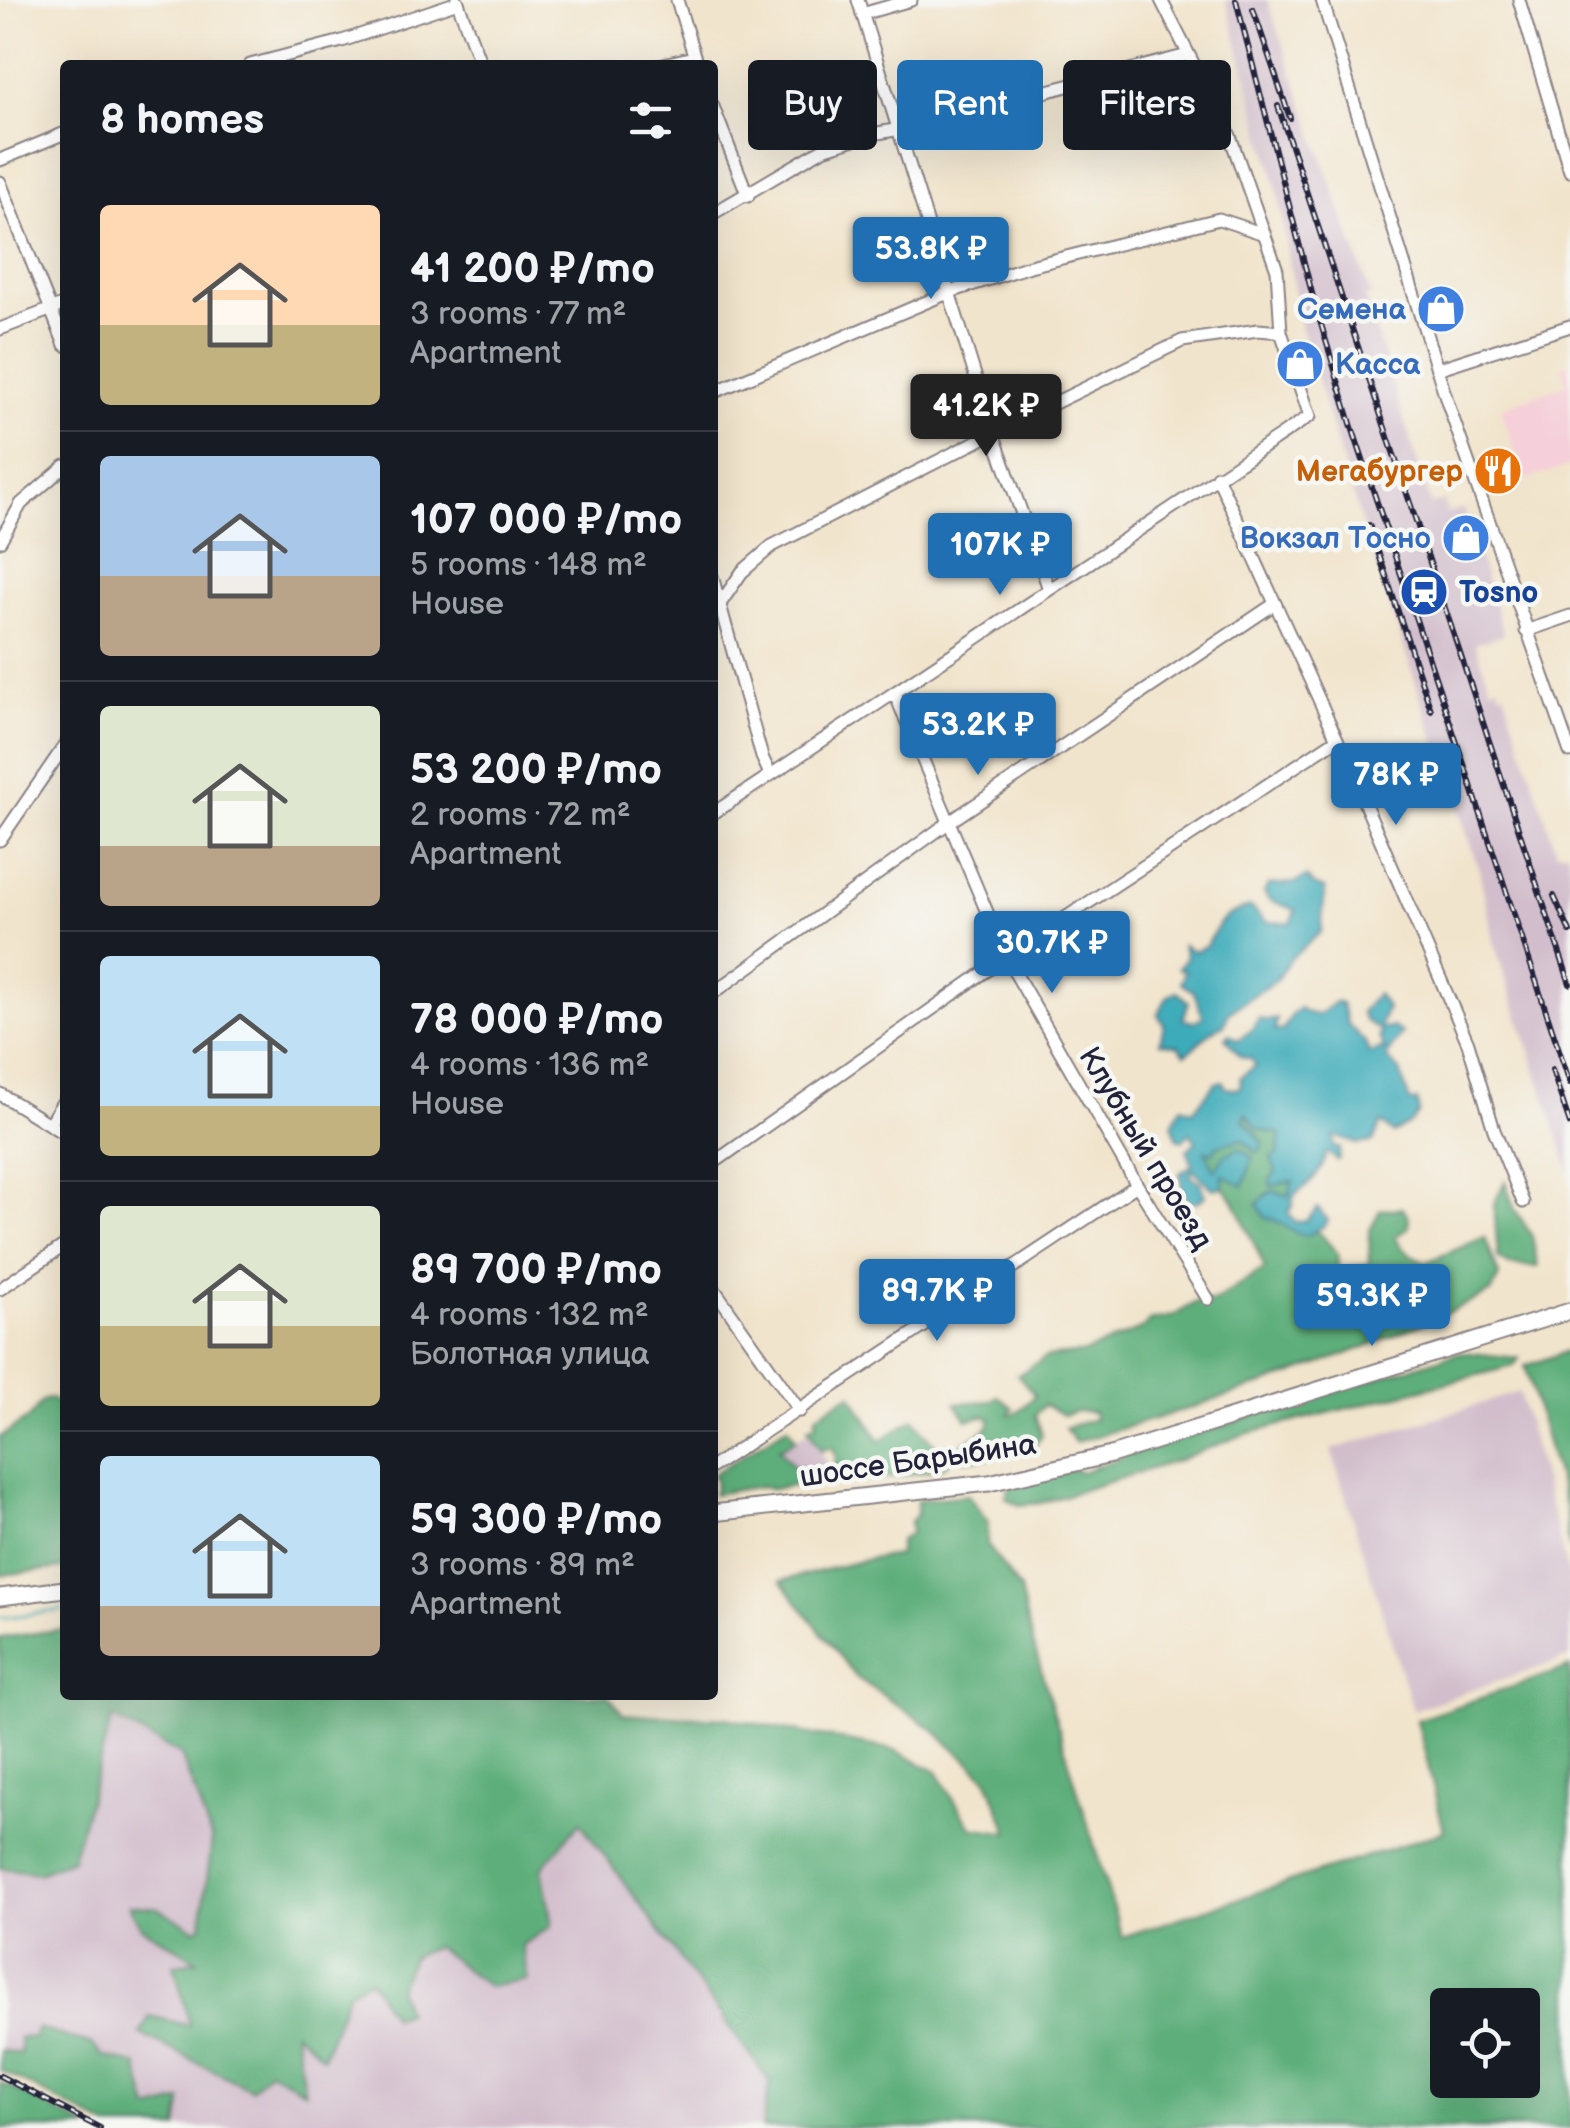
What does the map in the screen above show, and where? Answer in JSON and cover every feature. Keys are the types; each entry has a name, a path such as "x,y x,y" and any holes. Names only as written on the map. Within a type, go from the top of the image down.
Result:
{"main road":[{"name":"шоссе Барыбина","path":"718,1512 989,1483 1111,1455 1570,1311"},
{"path":"0,1597 60,1590"}],"street":[{"path":"676,0 696,60"},
{"path":"858,0 897,121"},
{"path":"862,14 911,0"},
{"path":"718,810 1310,416 1282,332 1277,270 1230,136 1161,0"},
{"path":"1322,0 1437,368 1570,752"},
{"path":"1519,0 1570,171"},
{"path":"269,60 342,41 457,1 480,60"},
{"path":"1043,93 1188,55"},
{"path":"718,119 748,196"},
{"path":"718,211 823,149 897,130"},
{"path":"0,160 60,135"},
{"path":"906,150 992,433 1049,589"},
{"path":"0,182 60,331"},
{"path":"718,390 950,292 1030,266 1220,219 1261,232"},
{"path":"0,330 60,306"},
{"path":"1437,368 1570,326"},
{"path":"718,603 742,572 772,546 1182,341 1258,330 1282,332"},
{"path":"0,541 21,504 60,470"},
{"path":"1216,476 1337,739 1468,1043 1494,1130 1523,1202"},
{"path":"718,990 948,823 1273,604"},
{"path":"718,613 770,774"},
{"path":"1526,631 1570,616"},
{"name":"Клубный проезд","path":"895,694 1006,958 1208,1299"},
{"path":"718,1160 1006,958 1337,739"},
{"path":"0,840 60,752"},
{"path":"0,1094 60,1131"},
{"path":"49,1124 60,1106"},
{"path":"718,1463 1137,1185"},
{"path":"0,1288 60,1248"},
{"path":"718,1295 800,1411"}],"shaded area":[{"path":"1226,0 1267,0 1371,296 1365,297 1431,505 1444,501 1447,510 1443,514 1463,508 1504,635 1475,643 1491,688 1498,685 1500,693 1504,692 1556,851 1567,851 1570,860 1570,1172 1495,946 1479,870 1300,325 1278,192"},
{"path":"1570,363 1570,466 1524,480 1501,408 1567,384 1562,366"},
{"path":"1519,1392 1570,1580 1570,1657 1413,1710 1331,1450"},
{"path":"808,1432 829,1471 799,1473 778,1448"},
{"path":"112,1718 181,1755 212,1840 201,1927 196,1929 158,1908 141,1927 200,1962 175,1964 191,2027 140,2034 251,2089 268,2070 305,2089 294,2029 323,2056 348,1992 369,1978 392,2016 405,2012 398,1989 413,1956 436,1947 488,1987 522,1944 552,1925 542,1868 580,1821 770,2082 762,2128 178,2128 181,2102 149,2110 137,2065 34,2038 20,2054 0,2050 0,1868 39,1873 72,1859"}],"green space":[{"path":"1246,1114 1281,1134 1278,1154 1293,1180 1289,1196 1272,1191 1257,1204 1278,1219 1320,1233 1338,1254 1338,1270 1369,1264 1370,1230 1380,1210 1403,1208 1409,1218 1408,1228 1395,1237 1403,1249 1425,1263 1485,1237 1499,1276 1492,1292 1287,1376 1075,1442 1065,1428 1094,1419 1093,1412 1063,1415 1044,1405 1035,1415 1042,1434 1032,1450 958,1458 961,1445 989,1427 991,1418 967,1420 956,1403 989,1401 998,1396 1013,1408 1009,1414 1015,1414 1035,1396 1018,1375 1046,1357 1084,1353 1143,1328 1149,1321 1173,1316 1198,1301 1215,1301 1265,1268 1234,1200 1223,1187 1222,1174 1242,1185 1252,1158 1215,1171 1204,1149 1242,1139 1255,1152 1263,1142 1243,1119"},
{"path":"1505,1181 1514,1208 1532,1236 1538,1267 1509,1265 1498,1258 1494,1204"},
{"path":"1570,1350 1570,1549 1566,1509 1525,1366"},
{"path":"1461,1352 1519,1358 1514,1366 1245,1434 1176,1461 1041,1503 1019,1505 1006,1498 1008,1488 1074,1469 1081,1472"},
{"path":"851,1394 880,1441 914,1419 939,1450 950,1446 950,1462 939,1469 886,1478 772,1489 762,1486 718,1493 718,1471 788,1426 796,1439 779,1449 799,1473 834,1470 833,1447 821,1450 808,1428 816,1423 816,1415"},
{"path":"51,1398 60,1408 60,1569 0,1575 0,1437 30,1417 42,1401"},
{"path":"968,1495 988,1522 987,1544 1020,1590 1122,1937 1444,1831 1417,1720 1570,1667 1570,2128 762,2128 770,2082 580,1822 542,1868 552,1926 522,1945 528,1980 488,1987 436,1947 413,1956 398,1989 406,2012 392,2017 369,1979 348,1992 323,2057 294,2031 305,2091 269,2070 251,2089 140,2034 150,2016 190,2026 174,1964 198,1961 141,1927 129,1905 158,1908 195,1929 201,1927 212,1840 181,1755 112,1718 72,1859 39,1873 0,1868 0,1638 60,1630 60,1700 612,1700 623,1714 727,1718 895,1750 937,1772 971,1827 1009,1833 987,1778 934,1730 856,1677 781,1581 899,1555 899,1541 911,1533 910,1522 917,1515 917,1500"},
{"path":"37,2028 93,2045 102,2056 137,2065 149,2110 182,2101 178,2128 110,2128 0,2070 0,2050 20,2054 20,2037 34,2038"},
{"path":"0,2082 89,2128 0,2128"}],"water":[{"path":"1307,877 1313,885 1325,889 1321,932 1290,959 1276,980 1229,1012 1224,1025 1185,1054 1179,1046 1160,1042 1164,1024 1158,1015 1167,997 1176,991 1189,1002 1183,1019 1193,1022 1203,1017 1194,992 1181,983 1185,971 1178,968 1186,958 1183,945 1194,951 1206,946 1223,920 1251,907 1266,922 1291,923 1296,910 1269,900 1264,893 1268,885 1294,883"},
{"path":"1377,994 1387,1008 1380,1026 1402,1033 1386,1057 1400,1071 1410,1102 1417,1101 1419,1113 1411,1123 1393,1133 1381,1123 1373,1142 1357,1144 1334,1136 1334,1147 1340,1148 1339,1159 1326,1154 1318,1173 1293,1197 1288,1212 1294,1222 1306,1221 1318,1208 1327,1220 1324,1226 1306,1236 1265,1217 1257,1204 1272,1191 1289,1196 1293,1181 1271,1186 1276,1172 1271,1158 1278,1154 1281,1134 1258,1129 1246,1114 1243,1119 1263,1142 1260,1151 1255,1152 1242,1139 1217,1146 1213,1153 1205,1151 1215,1170 1224,1156 1239,1148 1253,1158 1243,1186 1223,1175 1223,1187 1213,1189 1193,1170 1190,1176 1201,1183 1205,1196 1198,1202 1188,1201 1180,1173 1193,1165 1187,1150 1196,1142 1190,1133 1183,1140 1177,1138 1172,1124 1182,1106 1193,1111 1215,1083 1223,1081 1226,1088 1237,1089 1240,1078 1256,1065 1240,1056 1226,1038 1229,1034 1238,1040 1259,1018 1277,1019 1275,1031 1283,1030 1300,1008 1318,1015 1335,1002 1341,1004 1347,1023 1365,1042 1369,1053 1385,1051 1381,1032 1365,1021 1361,1012"}],"waterway":[{"path":"0,1618 60,1611"}],"railway":[{"path":"1236,0 1314,301 1352,427 1570,1083"},
{"path":"1253,9 1290,118"},
{"path":"1278,106 1570,984"},
{"path":"1369,525 1431,710"},
{"path":"1554,896 1570,932"},
{"path":"1552,1070 1570,1124"},
{"path":"0,2076 100,2128"}],"place":[{"name":"Семена","path":"1441,309"},
{"name":"Касса","path":"1300,364"},
{"name":"Мегабургер","path":"1498,471"},
{"name":"Вокзал Тосно","path":"1466,538"},
{"name":"Tosno","path":"1424,592"}]}
